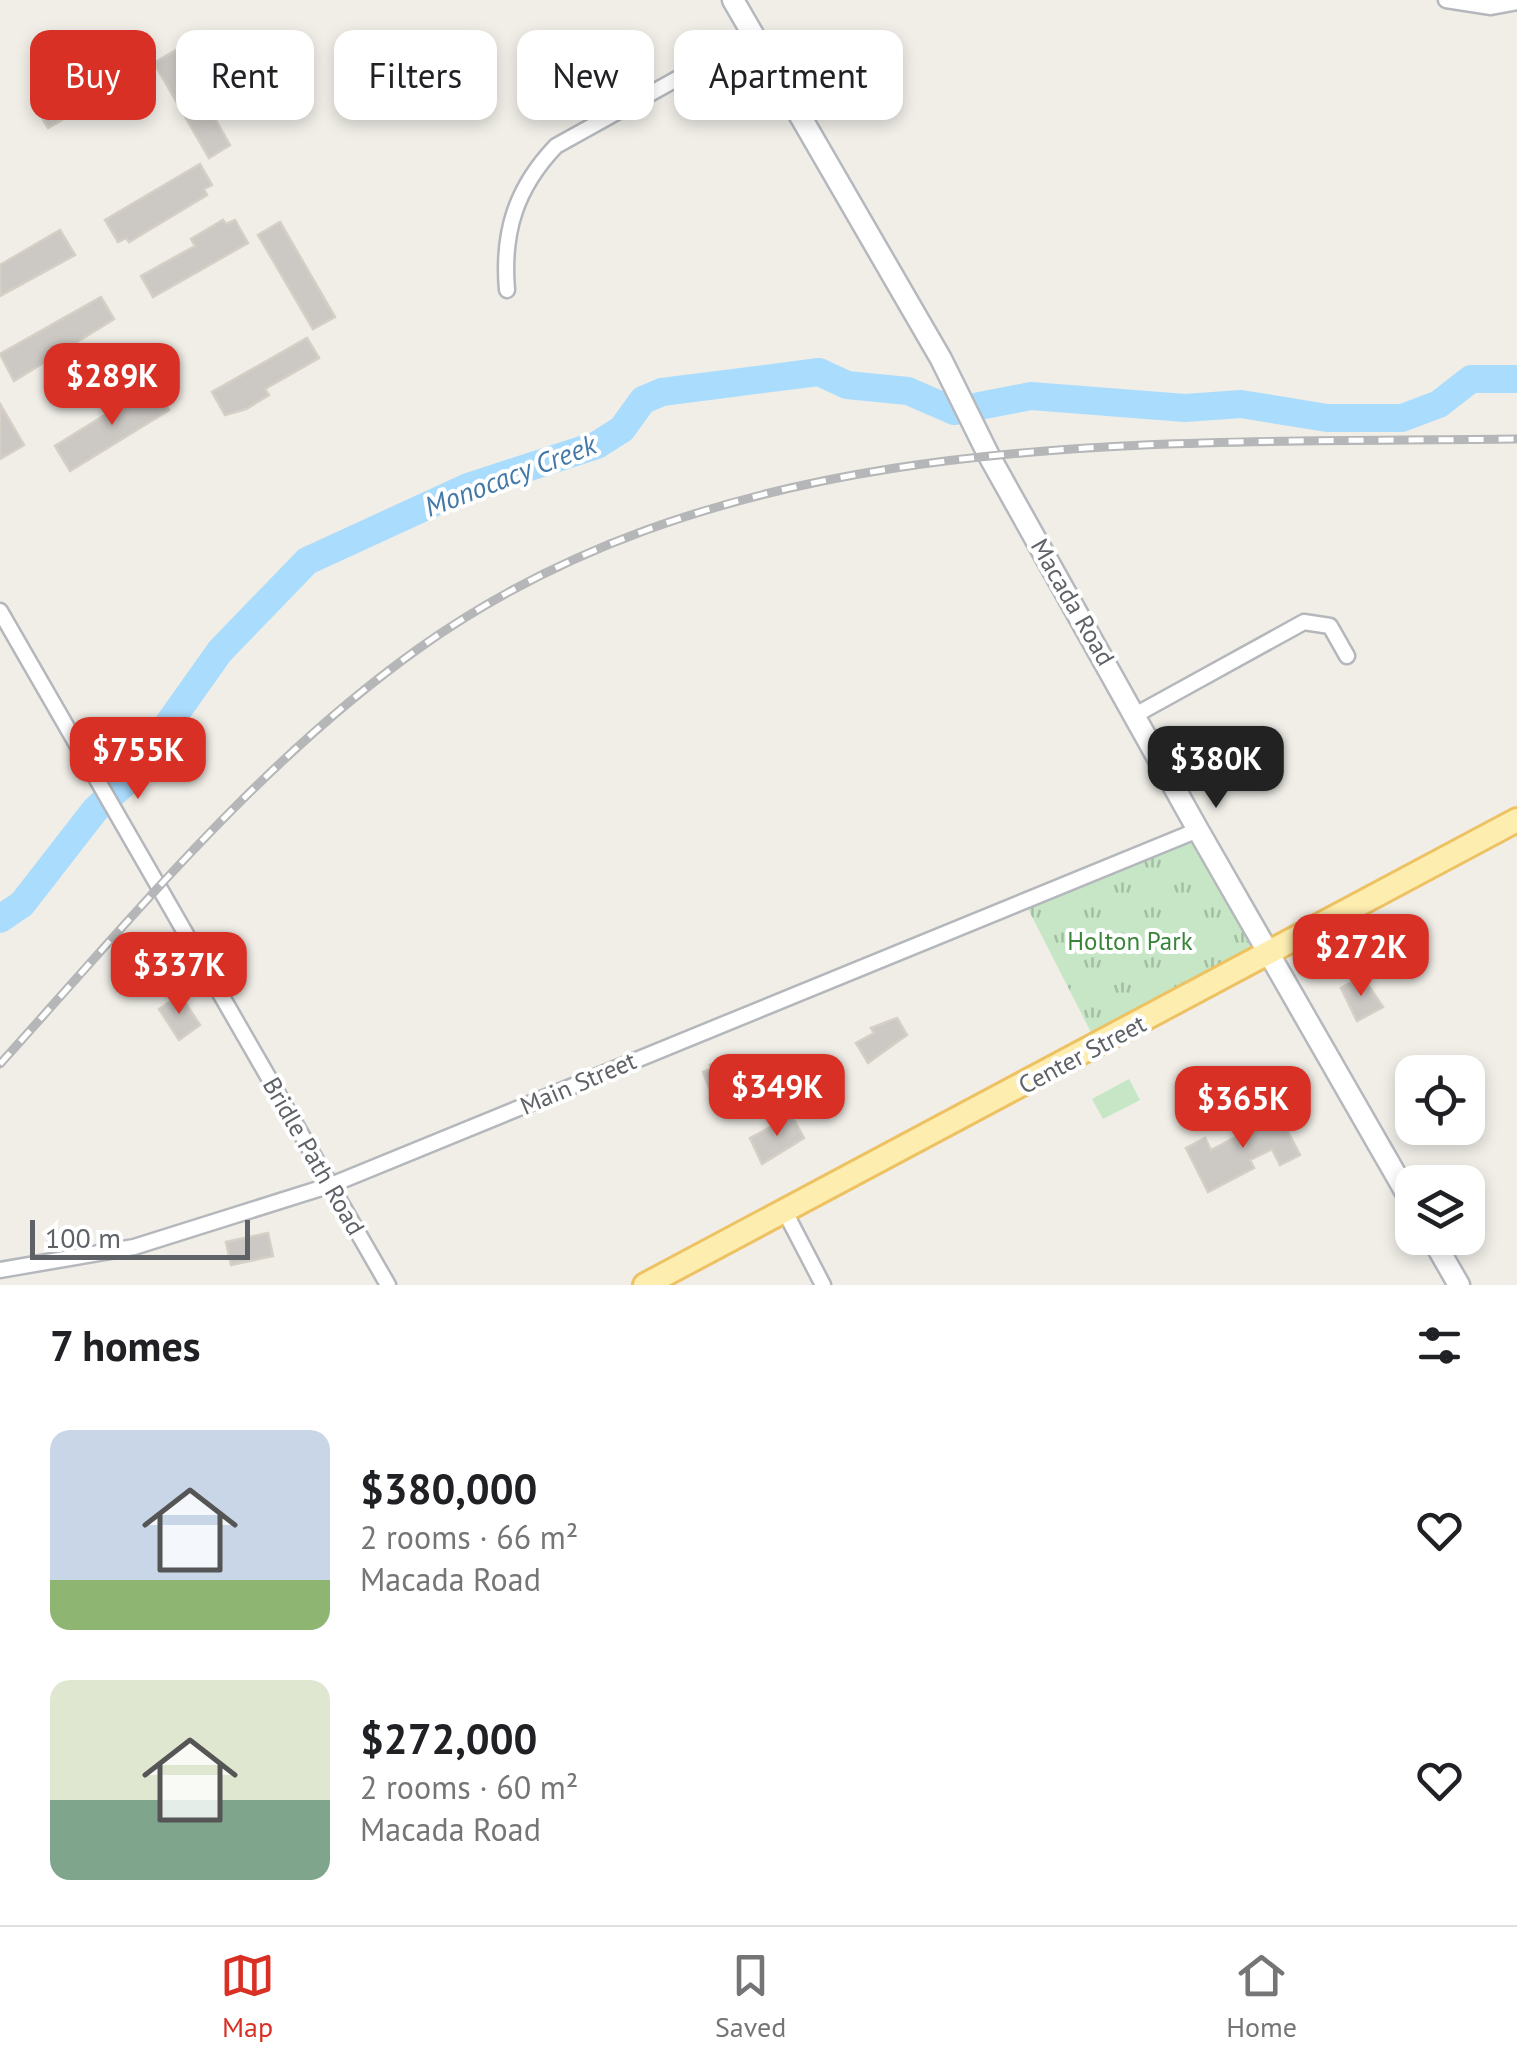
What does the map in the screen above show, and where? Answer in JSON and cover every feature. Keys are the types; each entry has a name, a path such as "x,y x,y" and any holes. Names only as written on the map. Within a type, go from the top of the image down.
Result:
{"main road":[{"name":"Center Street","path":"645,1285 1517,820"}],"street":[{"name":"Macada Road","path":"733,0 750,30"},
{"path":"1446,0 1491,6 1517,2"},
{"path":"507,290 505,238 516,203 537,165 556,146 674,80"},
{"name":"Macada Road","path":"803,120 941,359 1198,830 1395,1173"},
{"name":"Bridle Path Road","path":"0,611 388,1285"},
{"path":"1137,714 1304,622 1330,626 1347,656"},
{"name":"Main Street","path":"0,1270 134,1247 331,1184 1198,830"},
{"path":"784,1210 823,1285"},
{"path":"1442,1255 1459,1285"}],"green space":[{"name":"Holton Park","path":"1198,830 1270,952 1098,1046 1024,901"},
{"path":"1129,1079 1140,1100 1103,1119 1092,1099"}],"building":[{"path":"176,50 176,101 156,66 156,62"},
{"path":"43,120 62,120 48,128"},
{"path":"187,120 216,120 230,145 209,158"},
{"path":"200,164 212,185 204,189 207,195 129,242 126,238 118,242 105,220"},
{"path":"223,220 226,224 235,220 248,243 153,297 141,276 195,246 191,239"},
{"path":"280,222 335,317 313,329 258,235"},
{"path":"60,230 75,255 0,296 0,265"},
{"path":"101,297 114,319 14,381 0,354"},
{"path":"307,338 319,358 265,389 269,395 246,409 225,415 212,392"},
{"path":"155,384 169,410 70,471 55,446"},
{"path":"0,404 24,445 0,459"},
{"path":"1362,976 1383,1007 1357,1021 1341,988"},
{"path":"180,995 200,1025 179,1040 159,1009"},
{"path":"897,1018 907,1035 868,1063 856,1043 874,1033 871,1028"},
{"path":"750,1056 757,1073 710,1090 703,1072 711,1069 710,1065 727,1059 729,1065"},
{"path":"1275,1107 1300,1155 1280,1165 1272,1149 1250,1160 1254,1168 1208,1192 1186,1148 1205,1138 1211,1150 1256,1126 1252,1118"},
{"path":"792,1116 804,1138 762,1164 750,1138"},
{"path":"268,1233 273,1256 231,1265 226,1242"}],"waterway":[{"name":"Monocacy Creek","path":"0,919 22,904 95,810 130,778 220,651 307,561 468,487 597,445 622,429 643,400 662,392 819,372 847,385 908,391 954,411 1031,396 1185,408 1241,404 1327,418 1402,418 1439,404 1471,379 1517,379"}],"railway":[{"path":"0,1064 198,845 250,792 359,694 418,649 541,575 672,521 808,484 948,461 1090,448 1233,442 1517,439"}]}
